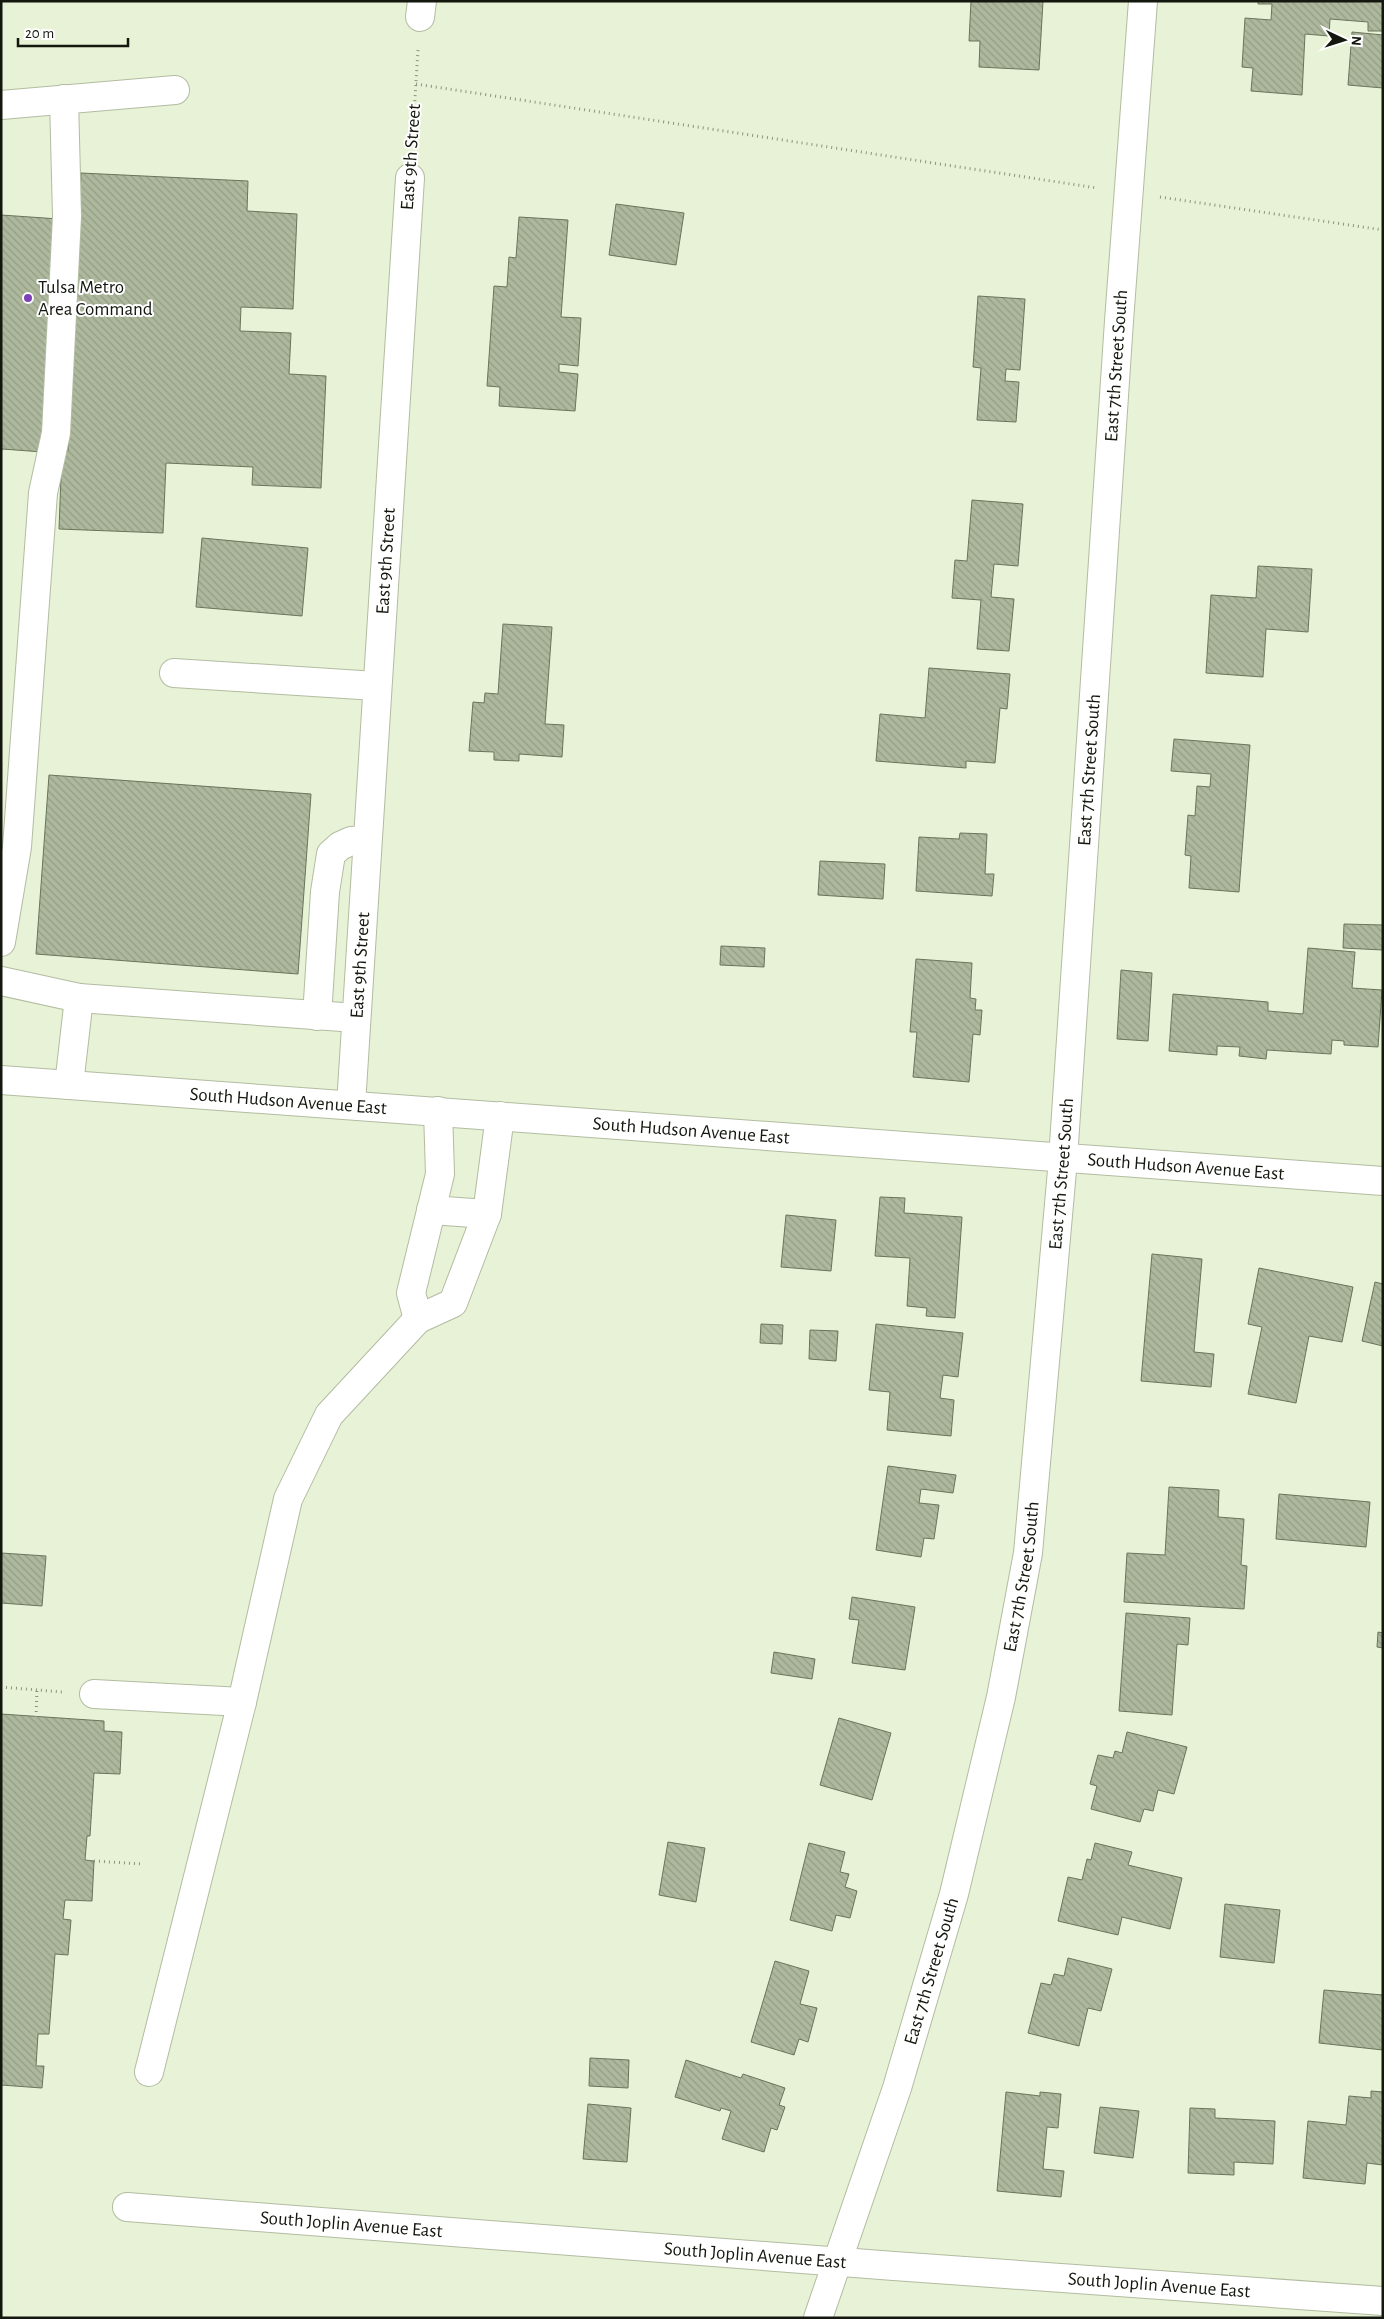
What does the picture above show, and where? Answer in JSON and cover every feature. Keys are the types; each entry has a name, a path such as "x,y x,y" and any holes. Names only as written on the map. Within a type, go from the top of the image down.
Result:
{"street":[{"name":"East 7th Street South","path":"818,2318 897,2088 949,1913 1001,1697 1028,1553 1063,1159 1128,193 1143,1"},
{"path":"1,105 175,90"},
{"path":"1,942 17,847 43,493 56,433 67,216 64,99"},
{"name":"East 9th Street","path":"350,1105 410,178"},
{"path":"174,673 376,686"},
{"path":"318,1016 326,892 331,854 340,846 351,841 367,840"},
{"path":"1,981 79,998 356,1018"},
{"path":"69,1085 79,998"},
{"name":"South Hudson Avenue East","path":"1,1080 1383,1181"},
{"path":"418,1319 411,1293 440,1174 438,1111"},
{"path":"149,2072 242,1702 288,1499 329,1416 418,1319 453,1303 487,1214 500,1116"},
{"path":"431,1210 487,1214"},
{"path":"94,1694 242,1702"},
{"name":"South Joplin Avenue East","path":"127,2207 1383,2301"}],"path":[{"name":"East 9th Street","path":"410,178 421,9"},
{"path":"416,84 1383,230"},
{"path":"1,1688 94,1694"},
{"path":"36,1717 37,1690"},
{"path":"94,1861 143,1864"}],"building":[{"path":"971,1 1043,1 1039,70 979,67 980,41 969,41"},
{"path":"1258,1 1383,1 1383,31 1368,31 1368,22 1330,19 1329,36 1305,34 1302,95 1251,91 1253,68 1242,67 1245,18 1271,20 1272,4 1258,4"},
{"path":"1352,32 1383,35 1383,88 1348,85"},
{"path":"81,173 248,181 247,211 297,214 293,309 241,307 240,331 291,333 289,374 326,376 321,488 252,485 253,467 166,463 163,533 59,529 62,451 68,451"},
{"path":"616,204 684,213 676,265 609,255"},
{"name":"Tulsa Metro Area Command","path":"1,215 59,219 43,452 2,449 1,454"},
{"path":"519,217 568,220 561,317 581,318 578,366 559,364 559,372 578,374 575,411 499,406 500,387 487,386 494,286 507,287 509,257 516,258"},
{"path":"978,296 1025,299 1020,370 1006,369 1005,381 1019,382 1016,422 977,420 981,368 973,367"},
{"path":"972,500 1023,504 1018,566 994,564 991,597 1014,599 1009,651 977,649 981,600 952,598 955,560 967,561"},
{"path":"202,538 308,548 302,616 196,607"},
{"path":"1258,566 1312,569 1308,632 1266,629 1263,677 1206,673 1211,595 1256,598"},
{"path":"503,624 552,627 545,724 564,725 562,757 519,754 519,761 494,760 494,752 469,751 473,702 484,703 485,693 498,694"},
{"path":"929,668 1010,674 1007,709 1000,708 995,763 966,761 966,768 876,761 880,714 925,718"},
{"path":"1174,739 1250,745 1239,892 1189,888 1191,856 1185,855 1188,815 1195,816 1197,786 1210,787 1211,774 1171,771"},
{"path":"49,775 311,794 298,974 36,954"},
{"path":"960,833 987,834 985,874 994,874 992,896 916,891 919,837 959,839"},
{"path":"820,861 885,864 883,899 818,895"},
{"path":"1344,924 1383,925 1383,950 1343,948"},
{"path":"721,946 765,948 764,967 720,965"},
{"path":"1308,948 1355,952 1352,988 1382,990 1378,1047 1344,1045 1344,1041 1332,1040 1331,1054 1267,1050 1266,1059 1239,1056 1240,1047 1217,1046 1217,1055 1169,1051 1173,994 1268,1002 1268,1011 1303,1014"},
{"path":"916,959 972,963 970,998 976,999 975,1010 982,1010 980,1035 973,1034 969,1082 913,1077 917,1032 910,1032"},
{"path":"1121,970 1152,973 1148,1041 1117,1039"},
{"path":"880,1197 905,1198 904,1213 962,1217 955,1318 926,1316 927,1308 907,1306 910,1258 875,1256"},
{"path":"786,1215 836,1220 831,1271 781,1267"},
{"path":"1152,1254 1202,1259 1194,1352 1214,1354 1211,1387 1141,1381"},
{"path":"1259,1268 1353,1287 1342,1342 1309,1336 1296,1403 1248,1394 1262,1327 1248,1324"},
{"path":"1375,1282 1383,1284 1383,1346 1362,1341"},
{"path":"761,1324 783,1325 782,1344 760,1343"},
{"path":"876,1324 963,1333 958,1377 943,1375 940,1398 954,1400 951,1436 887,1430 890,1392 869,1390"},
{"path":"810,1330 838,1331 836,1361 809,1359"},
{"path":"888,1466 956,1475 953,1493 921,1489 919,1503 939,1505 934,1539 924,1538 921,1557 876,1550"},
{"path":"1169,1487 1219,1490 1218,1517 1244,1519 1241,1565 1247,1566 1244,1609 1124,1602 1127,1553 1165,1555"},
{"path":"1279,1494 1370,1502 1366,1547 1276,1539"},
{"path":"1,1553 46,1556 42,1606 1,1603"},
{"path":"852,1597 915,1607 905,1670 852,1663 859,1620 849,1619"},
{"path":"1126,1613 1190,1618 1188,1645 1177,1644 1172,1715 1119,1711"},
{"path":"1378,1632 1383,1633 1383,1648 1377,1647"},
{"path":"774,1652 815,1659 812,1679 771,1673"},
{"path":"1,1714 104,1721 104,1731 122,1732 120,1774 94,1773 90,1836 87,1836 85,1860 94,1861 92,1901 65,1900 63,1919 71,1920 68,1955 55,1954 49,2034 38,2034 36,2066 44,2066 42,2088 1,2085"},
{"path":"839,1718 891,1733 872,1800 820,1785"},
{"path":"1127,1732 1187,1747 1174,1794 1158,1790 1153,1811 1144,1809 1140,1822 1091,1809 1097,1786 1090,1784 1098,1755 1113,1758 1115,1751 1122,1753"},
{"path":"668,1842 705,1848 696,1902 659,1895"},
{"path":"809,1843 845,1852 840,1872 849,1874 845,1887 857,1891 850,1918 836,1915 832,1931 790,1920"},
{"path":"1095,1843 1132,1852 1128,1865 1182,1878 1170,1929 1122,1917 1118,1935 1058,1921 1068,1877 1082,1880 1087,1859 1091,1860"},
{"path":"1225,1904 1280,1910 1274,1963 1220,1957"},
{"path":"1068,1958 1112,1969 1101,2011 1088,2008 1079,2046 1028,2033 1041,1983 1051,1985 1054,1974 1064,1976"},
{"path":"775,1961 809,1971 800,2004 817,2008 808,2042 799,2039 794,2055 751,2042"},
{"path":"1324,1990 1383,1995 1383,2050 1319,2043"},
{"path":"590,2058 629,2060 628,2088 589,2086"},
{"path":"686,2060 741,2078 743,2074 785,2088 779,2105 785,2107 777,2130 771,2128 764,2152 722,2139 731,2111 721,2108 720,2111 675,2097"},
{"path":"1371,2091 1383,2092 1383,2165 1367,2163 1365,2184 1303,2178 1308,2121 1346,2125 1349,2096 1371,2098"},
{"path":"1006,2092 1040,2096 1040,2092 1061,2094 1058,2128 1047,2127 1043,2169 1064,2171 1061,2197 997,2191"},
{"path":"588,2104 631,2108 627,2162 583,2159"},
{"path":"1100,2107 1139,2111 1133,2158 1094,2153"},
{"path":"1190,2108 1215,2109 1215,2118 1275,2121 1273,2164 1234,2162 1234,2175 1188,2173"}],"place":[{"name":"Tulsa Metro Area Command","path":"28,298"}]}
